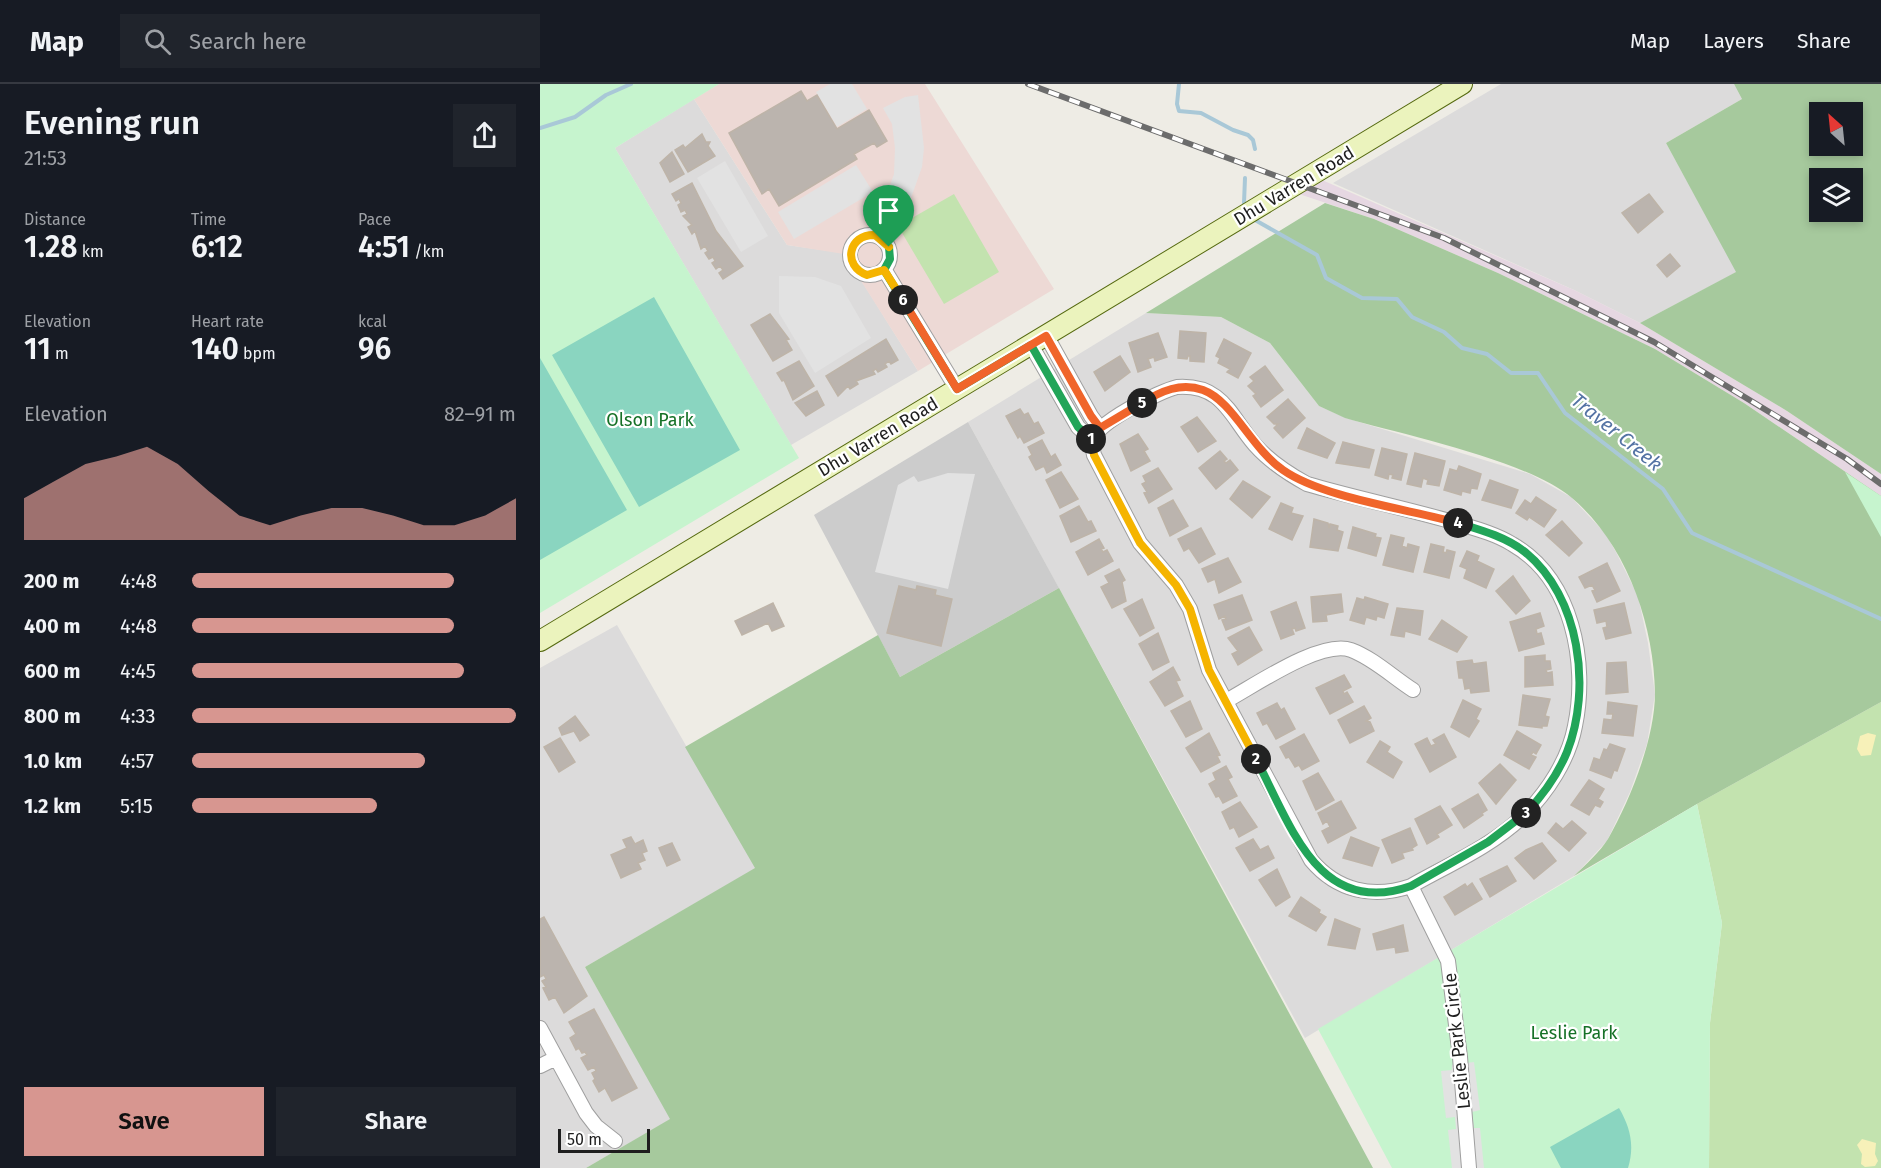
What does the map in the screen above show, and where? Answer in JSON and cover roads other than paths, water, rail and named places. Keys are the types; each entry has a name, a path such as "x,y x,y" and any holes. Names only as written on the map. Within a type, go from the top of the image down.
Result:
{"main road":[{"name":"Dhu Varren Road","path":"540,641 1462,84"}],"street":[{"path":"884,270 957,389"},
{"path":"1038,340 1100,428"},
{"path":"1038,340 1064,402 1078,427 1092,440 1094,455 1140,543 1176,585 1190,609 1209,670 1305,852 1317,868 1339,884 1367,893 1398,891 1411,886 1488,842 1523,816 1544,791 1567,752 1575,727 1579,686 1569,615 1553,584 1524,552 1501,538 1439,518 1307,484 1289,474 1255,445 1224,402 1205,390 1186,387 1169,389 1100,428 1092,440"},
{"path":"1064,402 1078,394"},
{"path":"1226,701 1316,653 1334,648 1351,650 1413,690"},
{"name":"Leslie Park Circle","path":"1411,886 1448,961 1460,1057 1469,1168"},
{"path":"540,1028 586,1113 601,1131 615,1141"},
{"path":"540,1066 556,1058"}],"waterway":[{"name":"Traver Creek","path":"540,128 575,117 606,95 631,84"},
{"name":"Traver Creek","path":"1179,84 1177,104 1179,111 1201,113 1233,130 1248,135 1253,140 1255,149"},
{"name":"Traver Creek","path":"1244,203 1245,178"},
{"name":"Traver Creek","path":"1255,220 1317,255 1326,278 1362,298 1397,299 1412,317 1444,332 1462,348 1487,354 1511,373 1538,373 1565,413 1663,489 1692,533 1881,619"}],"railway":[{"path":"1028,84 1444,238 1654,342 1847,459 1881,484"}],"park label":[{"name":"Olson Park","path":"650,420"},
{"name":"Leslie Park","path":"1574,1033"}]}
